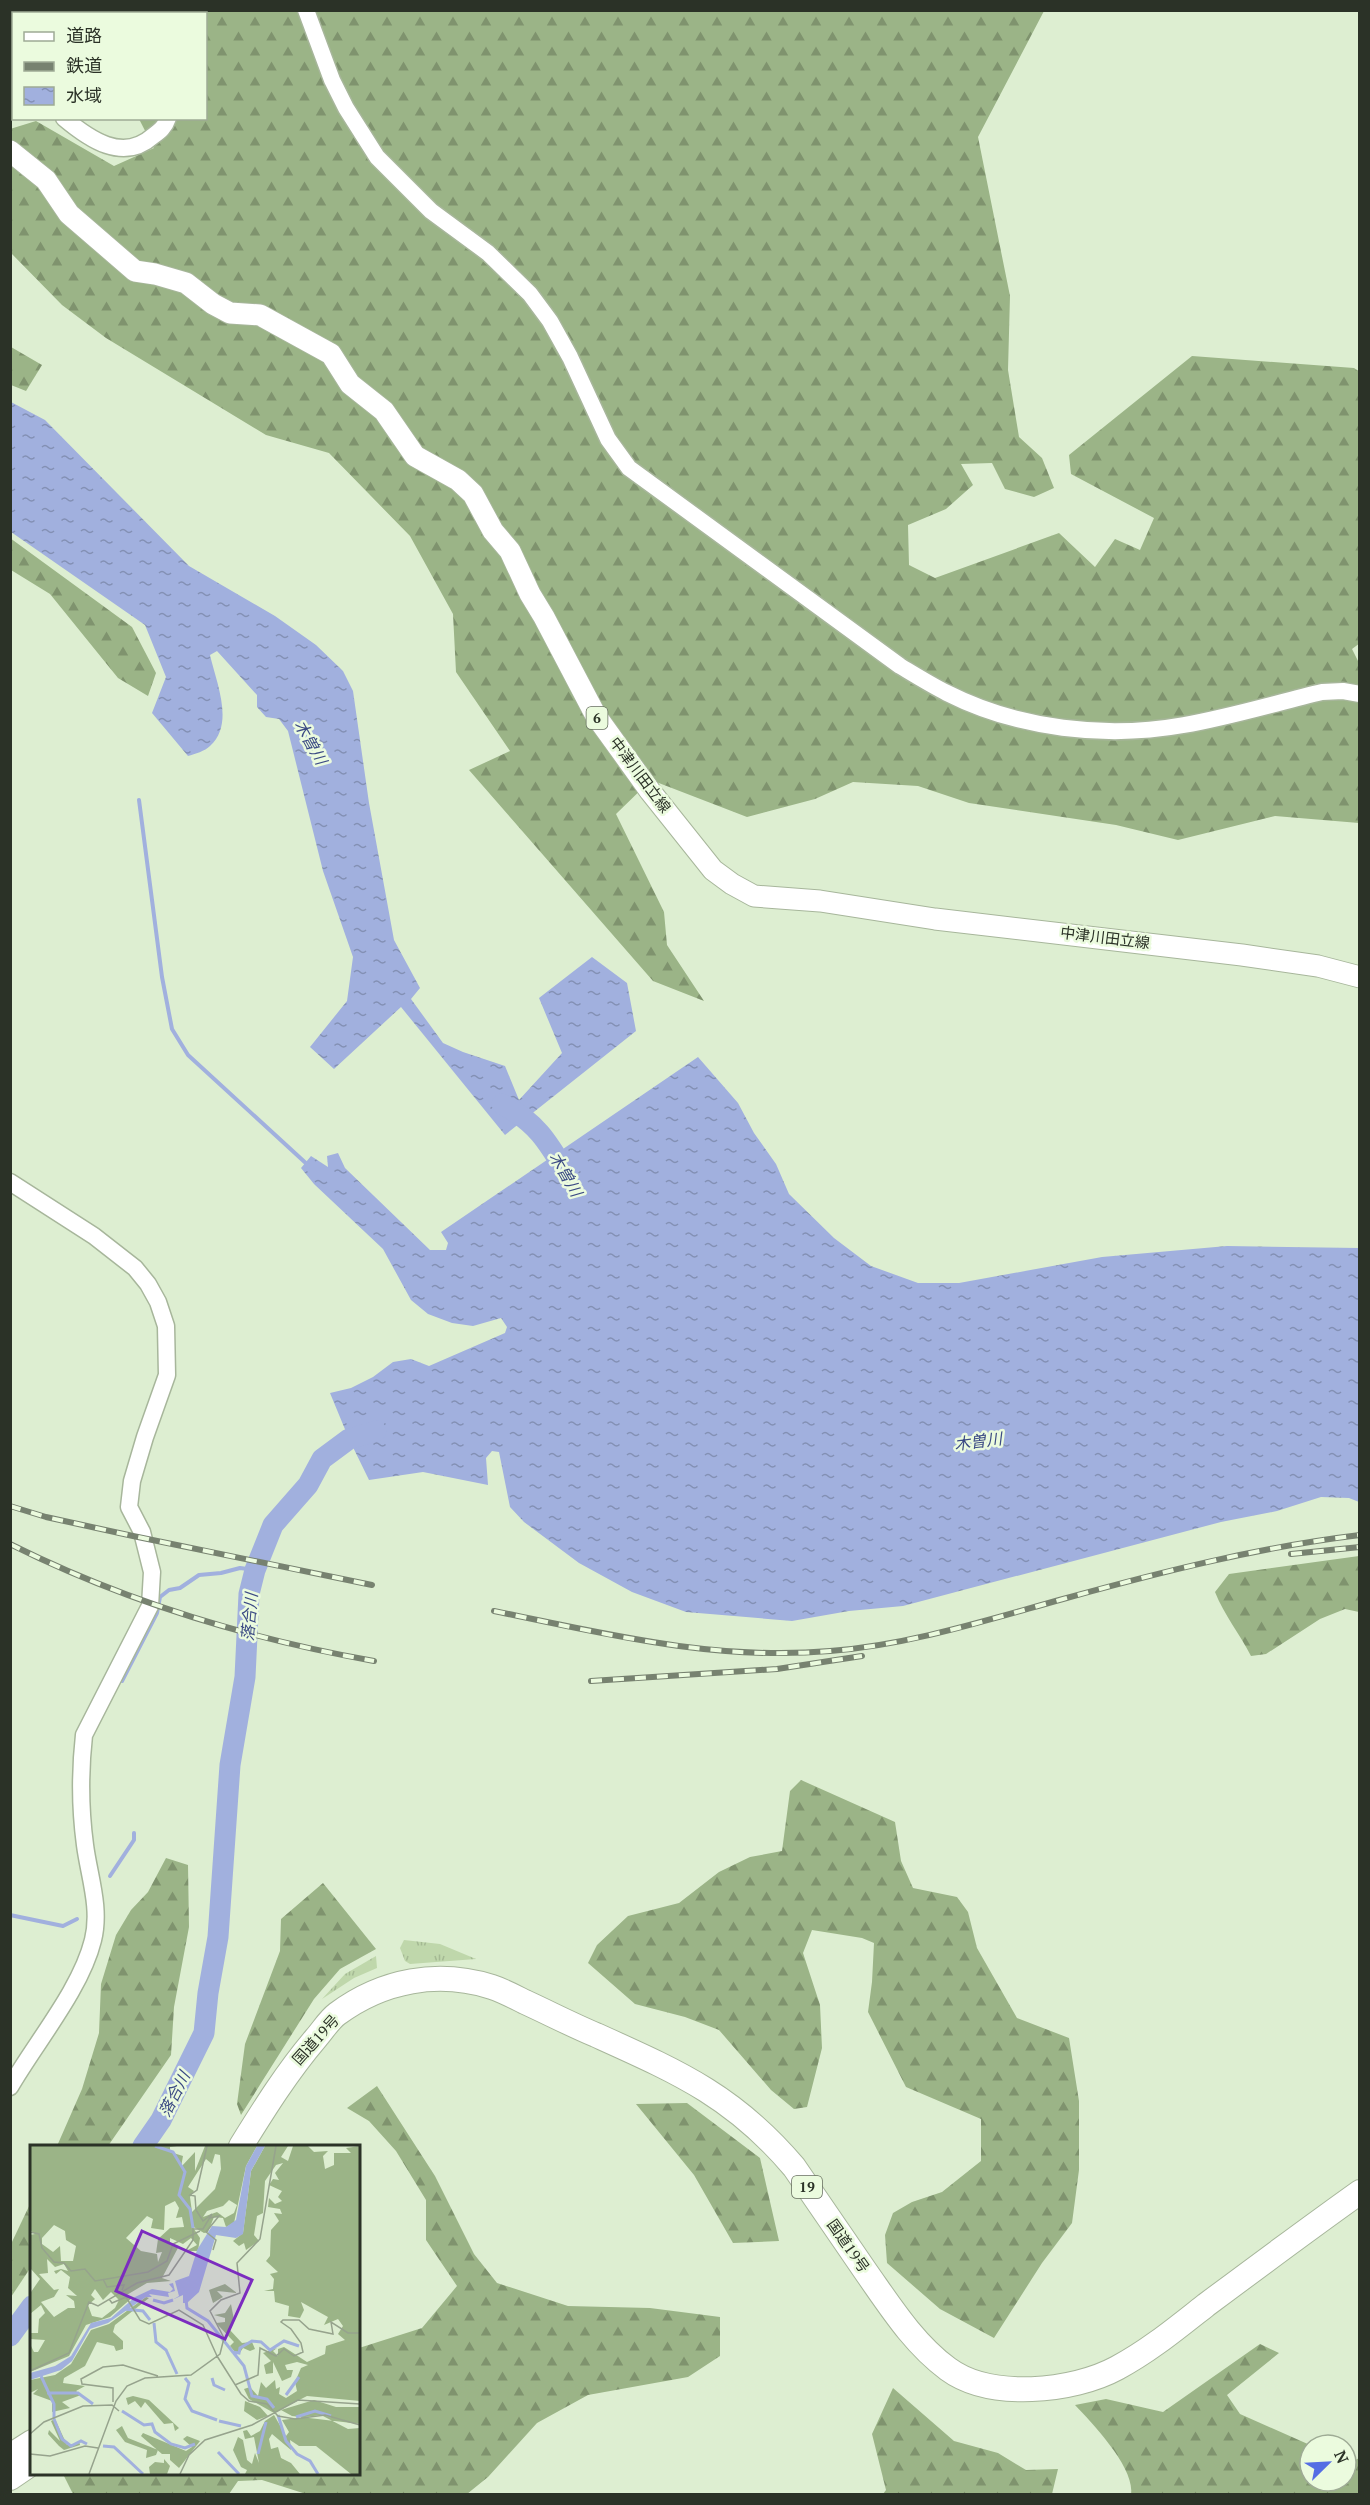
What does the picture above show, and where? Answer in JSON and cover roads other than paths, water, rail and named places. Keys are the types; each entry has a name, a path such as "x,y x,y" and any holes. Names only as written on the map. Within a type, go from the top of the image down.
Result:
{"highway":[{"name":"国道19号","path":"242,2145 295,2062 335,2015 362,1998 398,1983 420,1979 456,1978 494,1988 674,2070 716,2095 753,2123 794,2168 905,2328 948,2369 964,2378 986,2386 1022,2389 1054,2388 1086,2381 1116,2369 1154,2345 1359,2192"},
{"path":"10,2456 30,2443"},
{"path":"10,2478 30,2464"}],"main road":[{"name":"中津川田立線","path":"10,151 46,180 69,214 135,271 186,283 213,304 230,313 260,315 331,354 351,384 384,411 415,456 458,480 473,494 493,531 510,550 530,594 596,716 650,791 713,870 732,884 754,896 820,901 935,919 1242,955 1318,966 1359,977"}],"street":[{"path":"306,10 332,80 346,108 377,157 431,210 488,253 530,294 550,321 570,357 608,439 629,468 900,666 948,693 1012,718 1065,728 1108,731 1144,730 1184,725 1322,692 1359,694"},
{"path":"66,120 86,136 111,148 129,148 149,140 166,125 167,120"},
{"path":"10,1182 94,1236 135,1268 148,1284 158,1302 166,1326 168,1350 167,1375 132,1481 129,1508 142,1532 152,1572 150,1606 84,1735 81,1757 81,1809 97,1911 94,1939 69,1994 10,2086"}],"water":[{"path":"11,402 45,420 189,566 275,616 316,645 343,671 353,691 369,803 394,940 420,988 411,999 443,1043 505,1066 519,1100 562,1053 539,998 592,957 627,983 636,1031 505,1135 401,1007 334,1069 310,1047 347,1001 353,957 323,871 288,731 279,719 266,717 257,707 257,695 217,651 210,655 222,702 221,726 210,746 188,756 152,713 166,677 145,625 11,532"},
{"path":"698,1057 738,1103 754,1133 776,1164 789,1194 834,1238 871,1266 918,1283 959,1283 1102,1257 1227,1246 1359,1248 1359,1502 1349,1498 1321,1497 1277,1511 1221,1522 903,1606 849,1611 792,1621 686,1612 632,1592 579,1563 524,1522 510,1507 499,1452 492,1451 486,1458 488,1485 423,1472 369,1480 330,1393 351,1388 373,1377 393,1362 411,1359 429,1366 505,1333 507,1327 501,1318 473,1326 452,1323 428,1314 411,1300 383,1249 314,1184 301,1168 311,1156 328,1167 327,1156 338,1153 345,1168 430,1250 446,1250 448,1243 441,1232"}],"waterway":[{"path":"139,800 162,977 172,1029 188,1055 309,1166"},
{"name":"木曽川","path":"502,1104 534,1127 549,1145 570,1179"},
{"name":"落合川","path":"144,2145 161,2120 204,2033 208,1993 218,1937 230,1765 245,1677 249,1594 255,1570 273,1525 308,1485 322,1459 349,1439 376,1431"},
{"path":"122,1681 157,1613 160,1597 169,1590 180,1588 199,1575 240,1568 255,1570"},
{"path":"110,1876 134,1840 134,1833"},
{"path":"10,1915 63,1926 77,1919"},
{"name":"落合川","path":"10,2336 30,2309"}],"railway":[{"path":"10,1506 46,1517 133,1536 372,1585"},
{"path":"494,1611 619,1636 703,1649 787,1653 830,1651 860,1648 948,1631 1210,1561 1285,1546 1360,1535"},
{"path":"10,1544 98,1583 188,1616 281,1641 374,1661"},
{"path":"1291,1554 1360,1547"},
{"path":"591,1681 777,1669 862,1656"}]}
